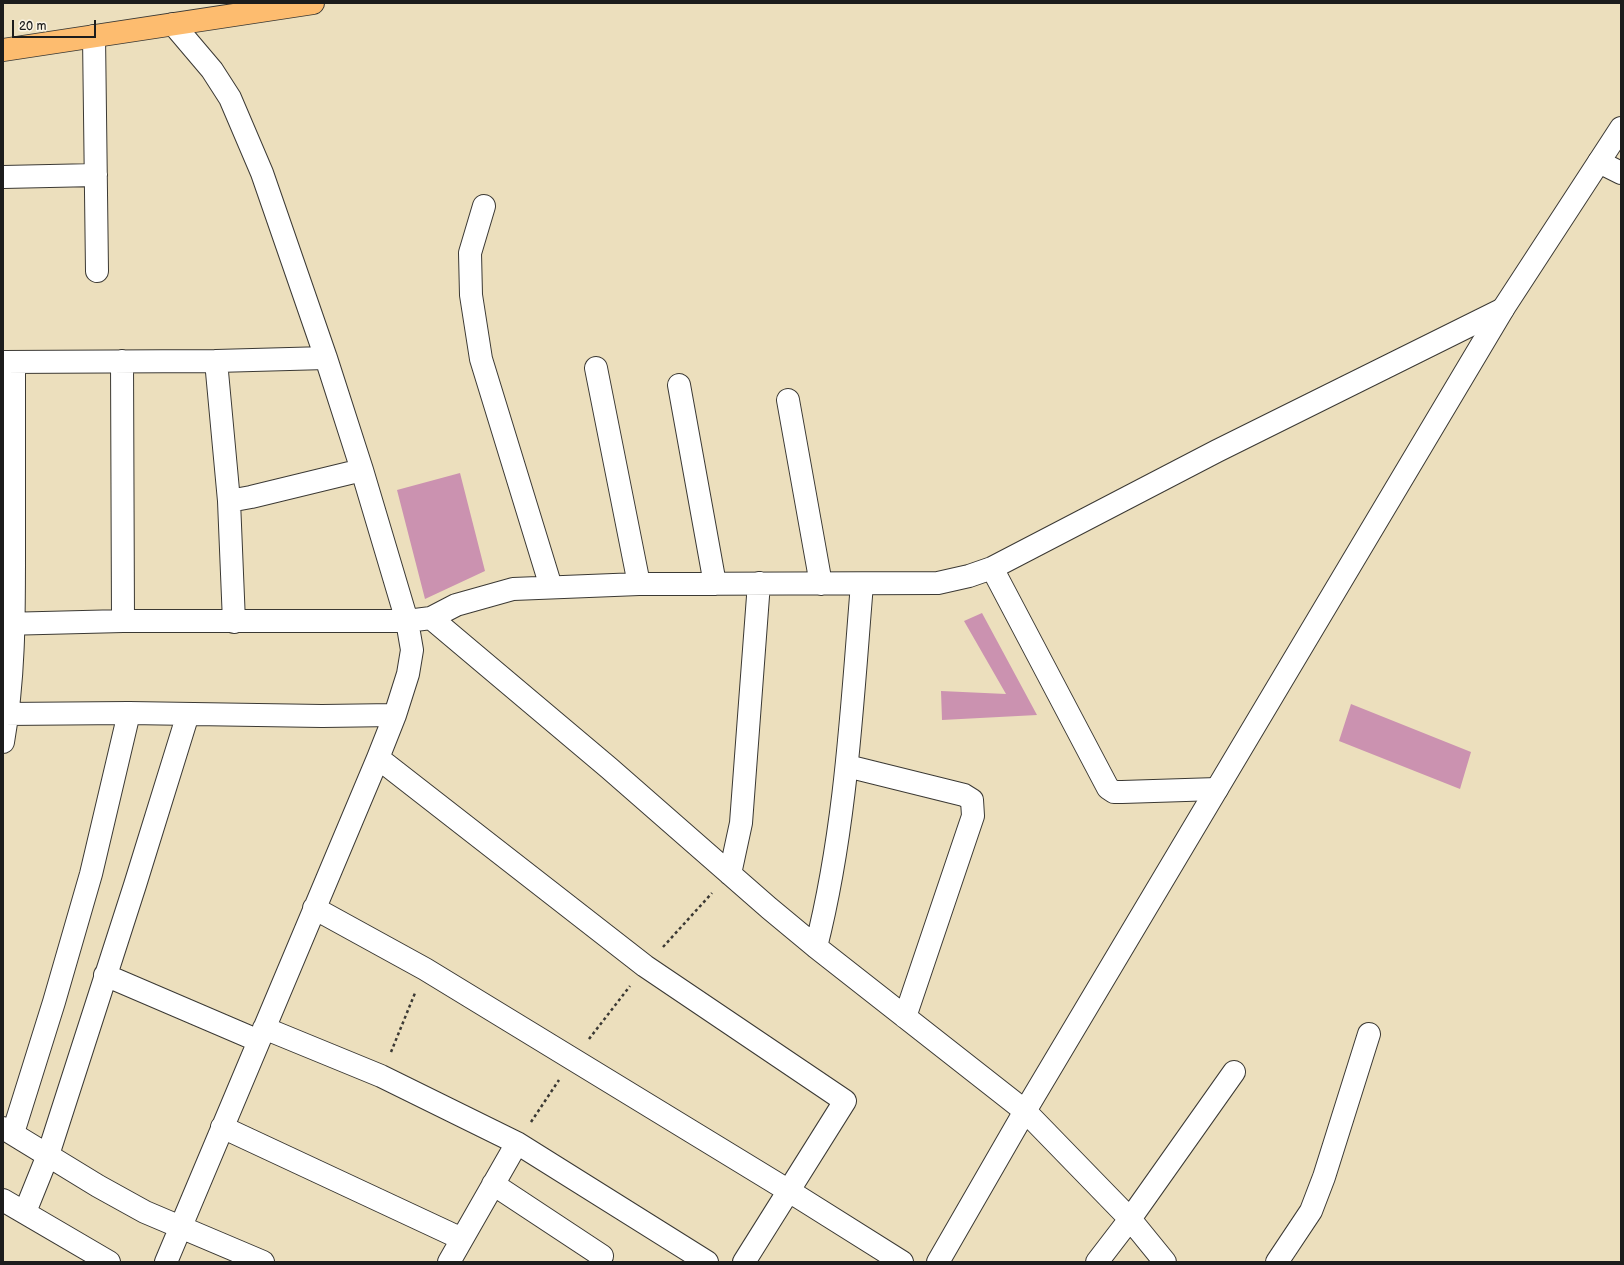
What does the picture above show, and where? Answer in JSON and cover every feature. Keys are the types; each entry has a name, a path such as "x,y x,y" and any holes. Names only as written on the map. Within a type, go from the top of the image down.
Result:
{"highway":[{"path":"3,50 313,3"}],"street":[{"path":"166,1262 378,758 395,715 408,674 412,650 407,621 362,470 326,358 262,173 230,98 212,70 173,24"},
{"path":"94,36 97,271"},
{"path":"938,1262 1025,1111 1503,309 1621,128"},
{"path":"1599,162 1621,173"},
{"path":"3,177 96,175"},
{"path":"484,206 470,252 470,295 481,359 551,587"},
{"path":"8,624 407,621 431,618 456,605 513,588 640,584 938,583 969,576 992,568 1217,450 1503,309"},
{"path":"3,742 12,674 8,624 8,362 216,361 326,358"},
{"path":"216,361 229,501 234,622"},
{"path":"122,362 123,622"},
{"path":"596,368 640,584"},
{"path":"679,385 715,584"},
{"path":"788,400 821,584"},
{"path":"229,501 362,470"},
{"path":"992,568 1108,788 1114,792 1217,789"},
{"path":"730,874 740,823 759,583"},
{"path":"816,947 829,893 847,766 862,584"},
{"path":"431,618 609,768 816,947 1025,1111 1130,1219 1165,1262"},
{"path":"6,713 322,716 395,715"},
{"path":"130,713 91,874 52,1010 8,1131 98,1186 145,1212 263,1262"},
{"path":"24,1212 48,1155 188,714"},
{"path":"378,758 645,966 845,1101 744,1262"},
{"path":"847,766 964,795 972,800 973,816 905,1017"},
{"path":"314,908 424,969 789,1191 902,1262"},
{"path":"105,975 262,1034 381,1076 517,1143 707,1262"},
{"path":"1278,1262 1311,1211 1324,1177 1369,1034"},
{"path":"1097,1262 1130,1219 1234,1072"},
{"path":"222,1127 456,1255 517,1143"},
{"path":"494,1184 602,1256"},
{"path":"3,1200 109,1262"}],"path":[{"path":"517,1143 573,1060 645,966 730,874"},
{"path":"381,1076 424,969"}],"building":[{"path":"460,473 485,571 425,599 397,490"},
{"path":"982,613 1037,715 942,720 941,691 1006,694 964,621"},
{"path":"1351,704 1471,752 1460,789 1339,741"}]}
